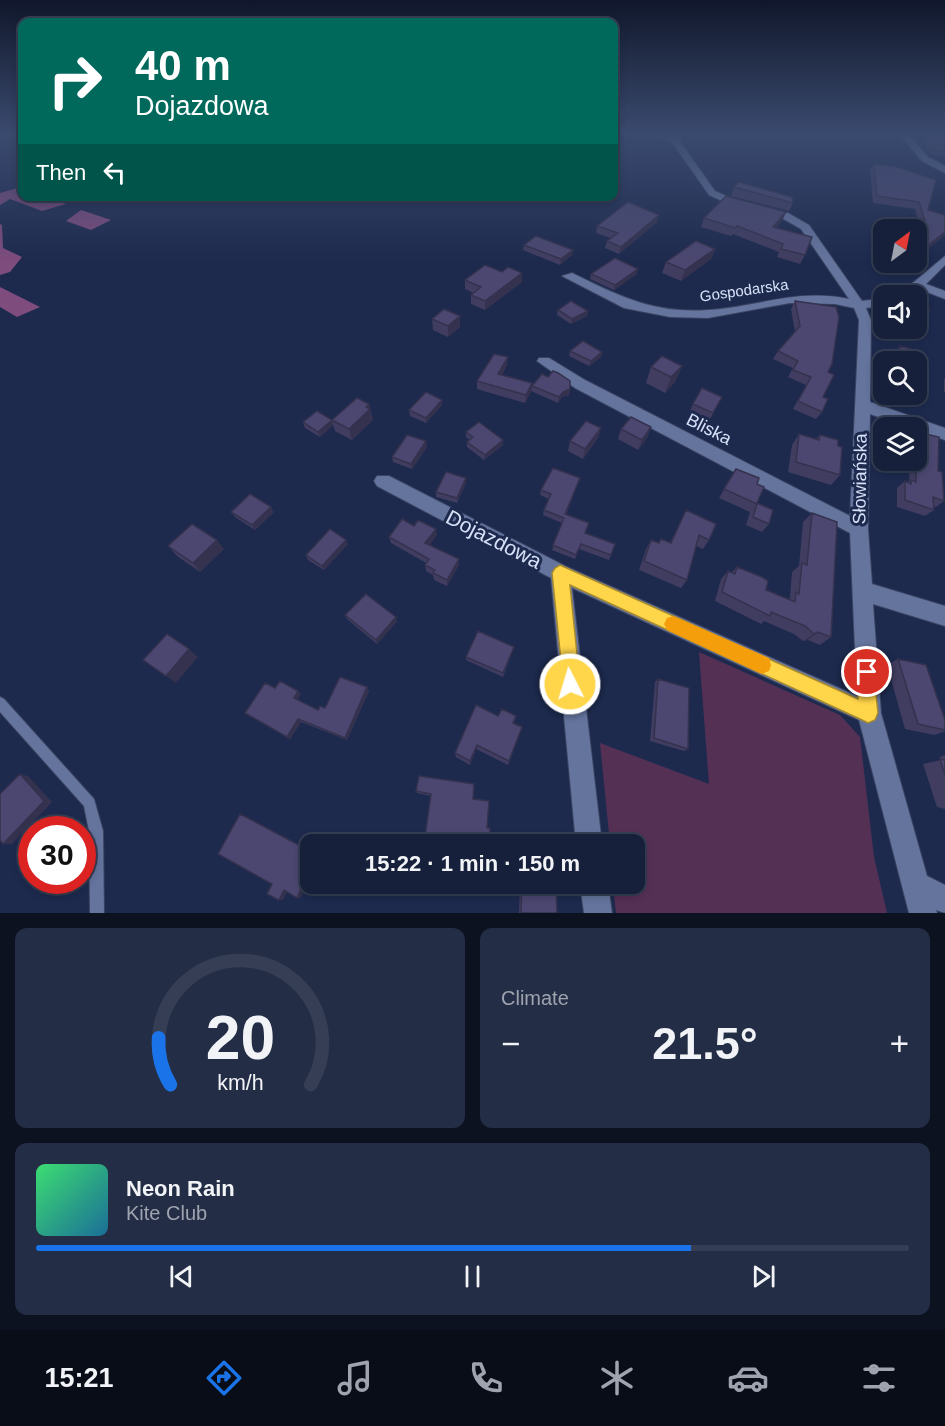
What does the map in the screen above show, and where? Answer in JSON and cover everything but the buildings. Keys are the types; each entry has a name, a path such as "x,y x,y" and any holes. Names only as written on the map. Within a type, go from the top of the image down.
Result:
{"street":[{"name":"Słowiańska","path":"702,177 712,193 737,204 784,215 805,227 859,305 866,320 861,405 859,529 868,713 923,913"},
{"path":"918,285 945,259"},
{"name":"Gospodarska","path":"568,276 627,305 670,313 708,314 790,299 835,300 859,305 873,303"},
{"path":"927,288 945,295"},
{"name":"Bliska","path":"544,361 580,384 859,529"},
{"path":"861,405 945,434"},
{"name":"Dojazdowa","path":"383,481 560,573 868,713"},
{"path":"560,573 588,834"},
{"path":"863,591 945,616"},
{"path":"916,885 945,900"},
{"path":"595,894 598,913"}],"lane":[{"path":"0,703 90,803 96,831 97,913"}],"shaded area":[{"path":"18,188 18,201 57,201 66,204 42,211 10,199 0,205 0,193"},
{"path":"81,210 111,220 91,230 66,221"},
{"path":"0,224 2,225 3,248 22,257 10,272 0,275"},
{"path":"0,287 40,307 17,317 0,307"},
{"path":"699,652 840,715 860,737 874,857 887,913 616,913 614,894 645,894 645,834 609,834 600,743 709,784"}],"slow traffic":[{"path":"673,624 762,665"}],"route":[{"path":"570,684 560,573 868,713 867,672"}]}
